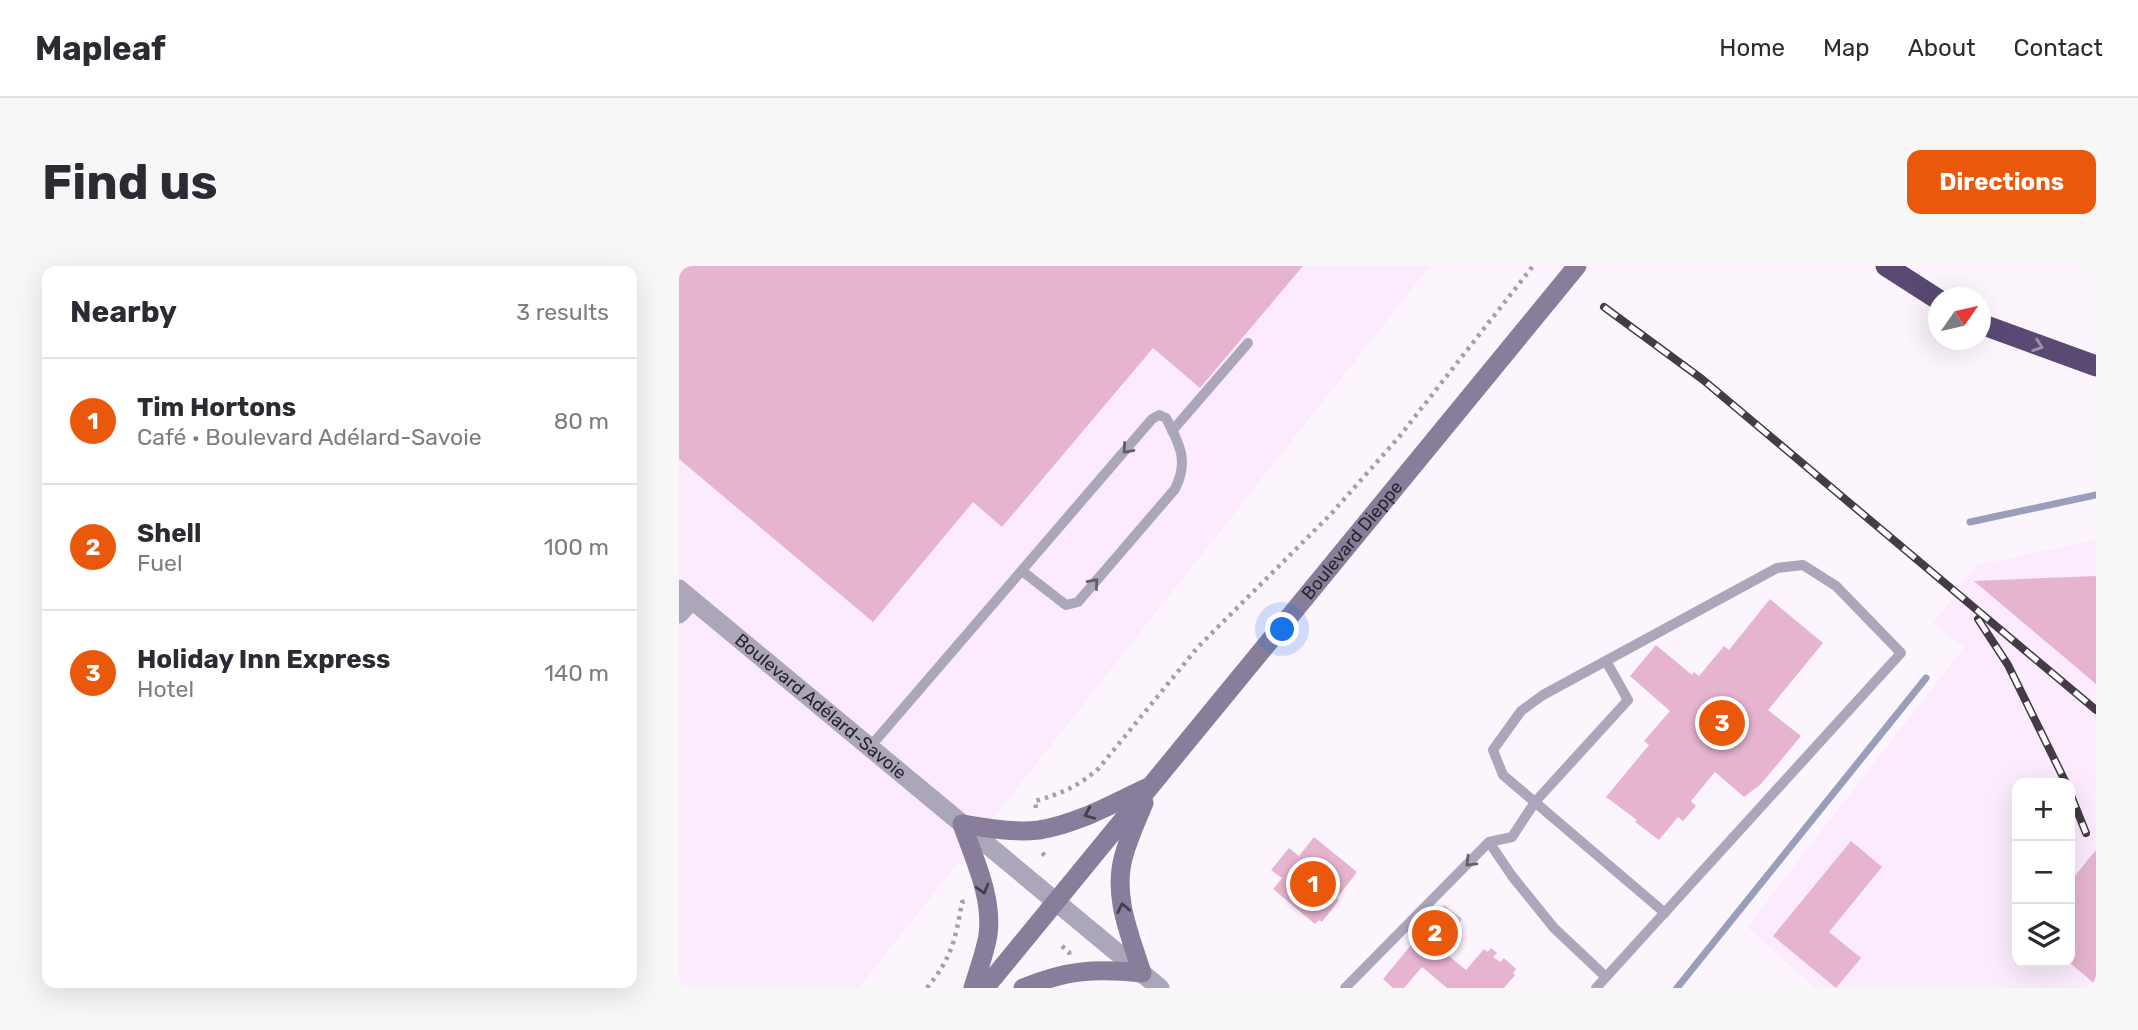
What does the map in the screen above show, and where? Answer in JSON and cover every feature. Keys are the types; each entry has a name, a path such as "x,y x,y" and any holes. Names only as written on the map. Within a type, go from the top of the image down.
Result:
{"highway":[{"path":"1886,266 1928,293"},
{"path":"1991,328 2096,366"}],"main road":[{"name":"Boulevard Dieppe","path":"1056,901 1577,266"},
{"path":"973,988 986,947 988,914 983,886 962,824 996,830 1039,830 1085,816 1150,786"},
{"path":"1023,988 1073,972 1108,969 1142,973 1121,904 1120,871 1150,786"},
{"path":"985,988 1056,901"}],"street":[{"name":"Boulevard Adélard-Savoie","path":"683,601 870,747 1142,973"},
{"path":"1142,973 1160,988"}],"lane":[{"path":"1173,431 1248,343"},
{"path":"870,747 1022,570 1152,419 1159,415 1166,418 1184,464 1175,489 1078,602 1066,605 1022,570"},
{"path":"1596,988 1606,978 1665,913 1901,653 1836,586 1803,565 1777,568 1543,695 1521,711 1493,750 1503,775 1665,913"},
{"path":"1345,988 1357,983 1489,842 1512,837 1535,802 1628,700 1606,661"},
{"path":"1489,842 1512,876 1554,928 1606,978"}],"path":[{"path":"1036,808 1035,801 1064,793 1084,782 1099,768 1198,647 1331,514 1399,437 1533,266"},
{"path":"1041,853 1048,858"},
{"path":"926,988 946,964 957,933 962,902 971,900"},
{"path":"1069,952 1074,946"}],"shaded area":[{"path":"679,266 1430,266 859,988 679,988"},
{"path":"2096,540 2096,988 1815,988 1747,927 1964,647 1933,624 1976,565"}],"building":[{"path":"679,266 1303,266 1200,388 1153,348 1002,527 973,502 873,622 679,459"},
{"path":"2096,576 2096,684 1974,581"},
{"path":"1770,599 1823,643 1768,710 1801,736 1761,784 1744,797 1715,772 1691,801 1696,806 1683,821 1678,817 1659,840 1606,797 1649,745 1644,741 1670,711 1630,676 1656,645 1692,675 1694,672 1699,676 1724,646 1729,650"},
{"path":"1314,837 1357,872 1322,922 1319,920 1315,924 1273,889 1282,878 1271,870 1289,848 1299,856"},
{"path":"1851,841 1882,867 1829,932 1861,958 1836,988 1773,936"},
{"path":"2096,850 2096,985 2075,967 2075,876"},
{"path":"1444,905 1462,919 1438,947 1466,970 1484,949 1488,952 1491,948 1497,953 1493,957 1500,962 1504,958 1516,969 1513,973 1515,975 1504,988 1447,988 1422,967 1404,988 1393,988 1383,979"}],"waterway":[{"path":"1970,522 2096,495"},
{"path":"1677,988 1926,678"}],"railway":[{"path":"1604,307 1702,379 2096,710"},
{"path":"1978,619 2008,665 2064,778"},
{"path":"2075,806 2086,833"}],"place":[{"name":"Holiday Inn Express","path":"1722,723"},
{"name":"Tim Hortons","path":"1313,884"},
{"name":"Shell","path":"1435,933"}]}
